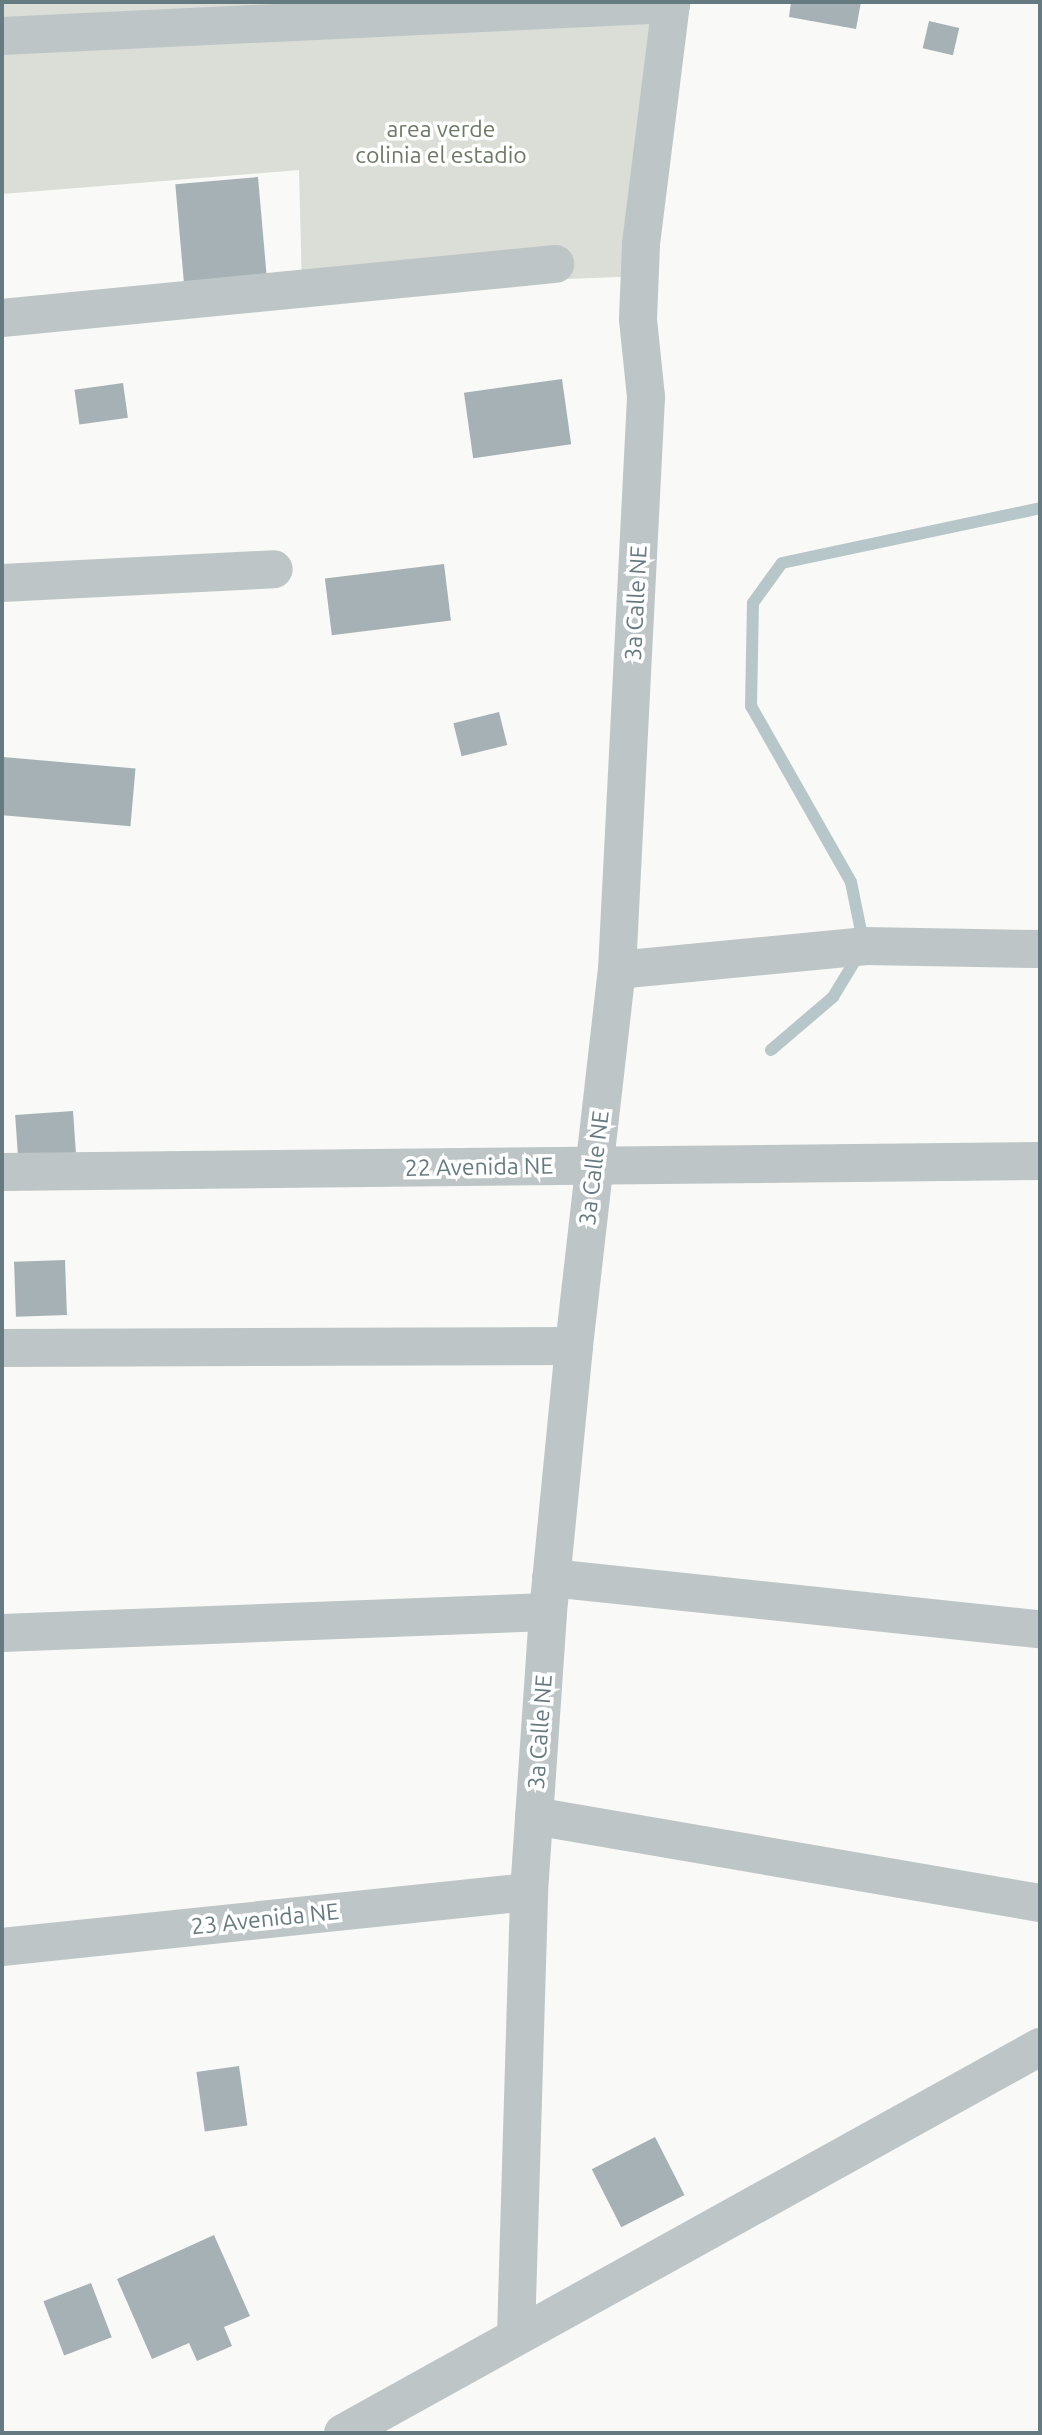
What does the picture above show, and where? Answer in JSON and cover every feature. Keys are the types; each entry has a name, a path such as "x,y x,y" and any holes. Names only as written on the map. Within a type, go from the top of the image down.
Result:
{"street":[{"path":"2,36 671,3"},
{"name":"3a Calle NE","path":"516,2335 529,1892 534,1816 550,1595 573,1346 617,970 646,397 638,319 641,244 671,3"},
{"path":"2,318 555,264"},
{"path":"2,583 274,569"},
{"path":"617,970 864,946 1040,949"},
{"name":"22 Avenida NE","path":"2,1172 1040,1161"},
{"path":"2,1348 573,1346"},
{"path":"2,1633 550,1595 1040,1629"},
{"path":"534,1816 1040,1903"},
{"name":"23 Avenida NE","path":"2,1947 529,1892"},
{"path":"343,2433 1040,2047"}],"green space":[{"name":"area verde colinia el estadio","path":"4,2 668,2 645,276 302,289 299,170 2,194"}],"building":[{"path":"791,2 861,2 856,29 789,17"},
{"path":"929,21 959,28 953,55 923,48"},
{"path":"258,177 267,282 184,289 175,184"},
{"path":"562,379 571,444 473,458 464,393"},
{"path":"123,383 128,418 79,424 74,390"},
{"path":"444,564 451,621 332,635 325,579"},
{"path":"499,712 507,745 462,756 453,723"},
{"path":"3,757 135,769 130,826 2,815"},
{"path":"73,1111 76,1159 18,1163 15,1115"},
{"path":"65,1260 67,1315 16,1317 14,1262"},
{"path":"239,2066 247,2125 205,2131 196,2072"},
{"path":"655,2137 685,2195 621,2227 592,2169"},
{"path":"214,2235 250,2316 224,2327 232,2346 197,2361 189,2343 152,2359 117,2279"},
{"path":"91,2283 112,2337 64,2355 43,2301"}],"waterway":[{"path":"771,1050 833,997 864,946 851,882 751,706 753,603 782,563 1040,508"}]}
